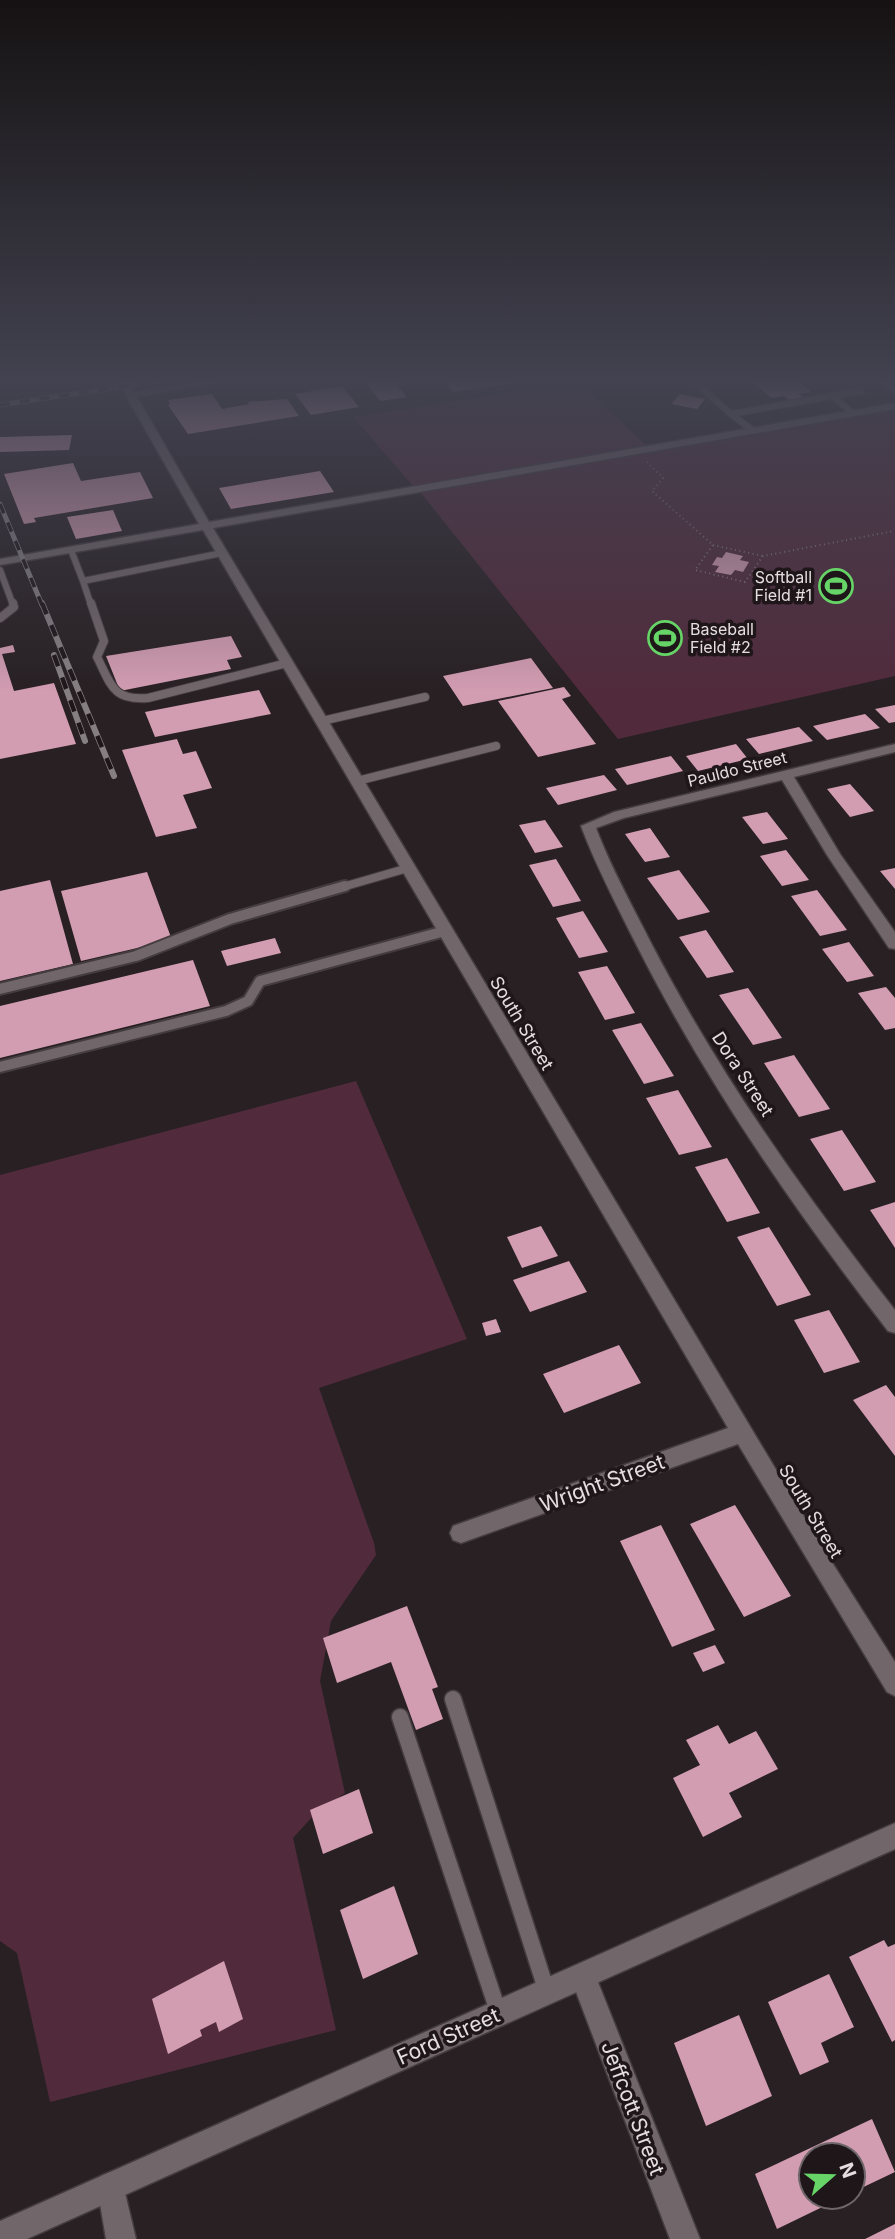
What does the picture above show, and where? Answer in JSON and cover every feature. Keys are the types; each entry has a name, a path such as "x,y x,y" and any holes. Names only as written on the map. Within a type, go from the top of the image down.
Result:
{"street":[{"name":"South Street","path":"181,482 742,1433 895,1684"},
{"path":"0,562 453,482"},
{"name":"Pauldo Street","path":"588,826 619,815 895,748"},
{"path":"786,775 834,855 895,944"},
{"name":"Dora Street","path":"588,826 651,961 716,1071 854,1273 895,1325"},
{"name":"Wright Street","path":"461,1533 742,1433"},
{"name":"Ford Street","path":"0,2236 895,1836"},
{"name":"Jeffcott Street","path":"583,1976 685,2239"},
{"path":"111,2186 121,2239"}],"lane":[{"path":"71,550 104,641 97,657 118,697 126,700 148,698 287,663"},
{"path":"83,580 222,553"},
{"path":"0,618 14,607 1,576"},
{"path":"322,721 425,697"},
{"path":"357,781 496,746"},
{"path":"0,989 136,956 230,919 408,868"},
{"path":"0,1068 226,1011 248,1001 260,981 445,931"},
{"path":"453,1699 547,1992"},
{"path":"400,1717 499,2014"}],"path":[{"path":"659,482 652,491 713,545 763,556 894,531"},
{"path":"713,545 695,570 746,582 763,556"}],"shaded area":[{"path":"410,482 433,482 413,486"},
{"path":"480,482 895,482 895,676 618,739 421,493"},
{"path":"356,1081 467,1339 319,1388 376,1555 331,1621 320,1681 345,1793 313,1816 293,1838 336,2030 50,2102 17,1953 0,1941 0,1175"}],"building":[{"path":"7,482 145,482 153,498 34,518 36,522 24,524"},
{"path":"252,482 328,482 334,492 231,509 219,488"},
{"path":"113,510 122,531 76,539 67,517"},
{"path":"726,552 743,556 740,560 749,562 743,572 735,570 731,575 715,572 719,566 712,565 717,557 722,558"},
{"path":"231,636 242,657 227,660 231,669 120,691 106,656"},
{"path":"13,645 15,652 2,654 14,691 54,683 76,744 0,759 0,648"},
{"path":"531,658 553,688 463,706 443,676"},
{"path":"564,687 571,696 562,699 596,744 538,757 498,701"},
{"path":"259,690 271,714 155,737 145,712"},
{"path":"895,705 895,722 889,723 875,709"},
{"path":"865,714 880,728 827,740 813,726"},
{"path":"799,727 813,741 759,754 746,739"},
{"path":"177,739 183,754 196,751 212,788 183,795 197,828 156,837 122,750"},
{"path":"736,744 748,759 698,771 686,756"},
{"path":"671,756 683,771 627,785 615,769"},
{"path":"604,775 617,790 558,805 546,788"},
{"path":"850,784 874,811 850,817 827,789"},
{"path":"767,812 788,839 763,844 742,817"},
{"path":"545,820 563,847 535,853 519,825"},
{"path":"650,828 670,857 645,862 625,834"},
{"path":"786,850 809,880 782,886 760,856"},
{"path":"556,859 581,901 553,907 529,865"},
{"path":"895,868 895,889 880,871"},
{"path":"679,870 710,912 678,920 647,878"},
{"path":"147,872 172,940 81,961 61,891"},
{"path":"50,880 73,964 0,981 0,891"},
{"path":"817,890 847,930 820,936 791,896"},
{"path":"583,911 608,952 579,958 556,918"},
{"path":"706,930 734,972 707,978 679,937"},
{"path":"275,938 281,953 227,966 221,951"},
{"path":"849,942 874,976 847,982 822,949"},
{"path":"193,960 210,1006 0,1058 0,1006"},
{"path":"607,966 635,1013 605,1020 578,972"},
{"path":"886,987 895,998 895,1028 885,1030 858,993"},
{"path":"748,988 782,1038 753,1045 719,995"},
{"path":"641,1023 674,1076 644,1084 612,1030"},
{"path":"794,1055 830,1109 799,1117 764,1063"},
{"path":"678,1090 712,1147 679,1155 646,1098"},
{"path":"842,1130 876,1182 844,1191 810,1139"},
{"path":"727,1158 760,1213 727,1222 695,1167"},
{"path":"895,1202 895,1248 870,1210"},
{"path":"541,1226 558,1256 522,1268 507,1237"},
{"path":"769,1227 811,1295 777,1306 737,1237"},
{"path":"569,1261 587,1292 530,1312 513,1280"},
{"path":"829,1310 860,1362 824,1373 794,1320"},
{"path":"496,1319 501,1332 486,1336 482,1323"},
{"path":"619,1345 641,1383 564,1413 543,1374"},
{"path":"886,1385 895,1397 895,1456 853,1400"},
{"path":"735,1505 791,1596 744,1617 690,1524"},
{"path":"661,1525 715,1630 672,1647 620,1541"},
{"path":"407,1606 438,1687 432,1689 443,1719 416,1730 391,1662 337,1683 323,1638"},
{"path":"715,1645 725,1663 703,1672 693,1653"},
{"path":"718,1725 729,1744 756,1731 778,1769 729,1793 742,1817 703,1837 673,1778 700,1765 686,1740"},
{"path":"359,1789 373,1833 323,1854 310,1810"},
{"path":"394,1886 418,1954 363,1979 340,1910"},
{"path":"884,1940 888,1947 895,1944 895,2040 892,2042 849,1957"},
{"path":"224,1961 243,2019 219,2032 216,2022 200,2030 202,2036 168,2054 152,1999"},
{"path":"829,1974 854,2027 821,2043 829,2062 800,2075 768,2002"},
{"path":"739,2015 772,2096 706,2126 674,2043"},
{"path":"872,2119 895,2172 867,2185 867,2141 825,2141"},
{"path":"797,2154 797,2211 814,2211 777,2229 755,2174"},
{"path":"895,2224 895,2239 865,2239"}],"railway":[{"path":"0,504 42,605"},
{"path":"42,603 114,776"},
{"path":"54,655 85,741"}],"place":[{"name":"Softball Field #1","path":"836,586"},
{"name":"Baseball Field #2","path":"665,638"}]}
